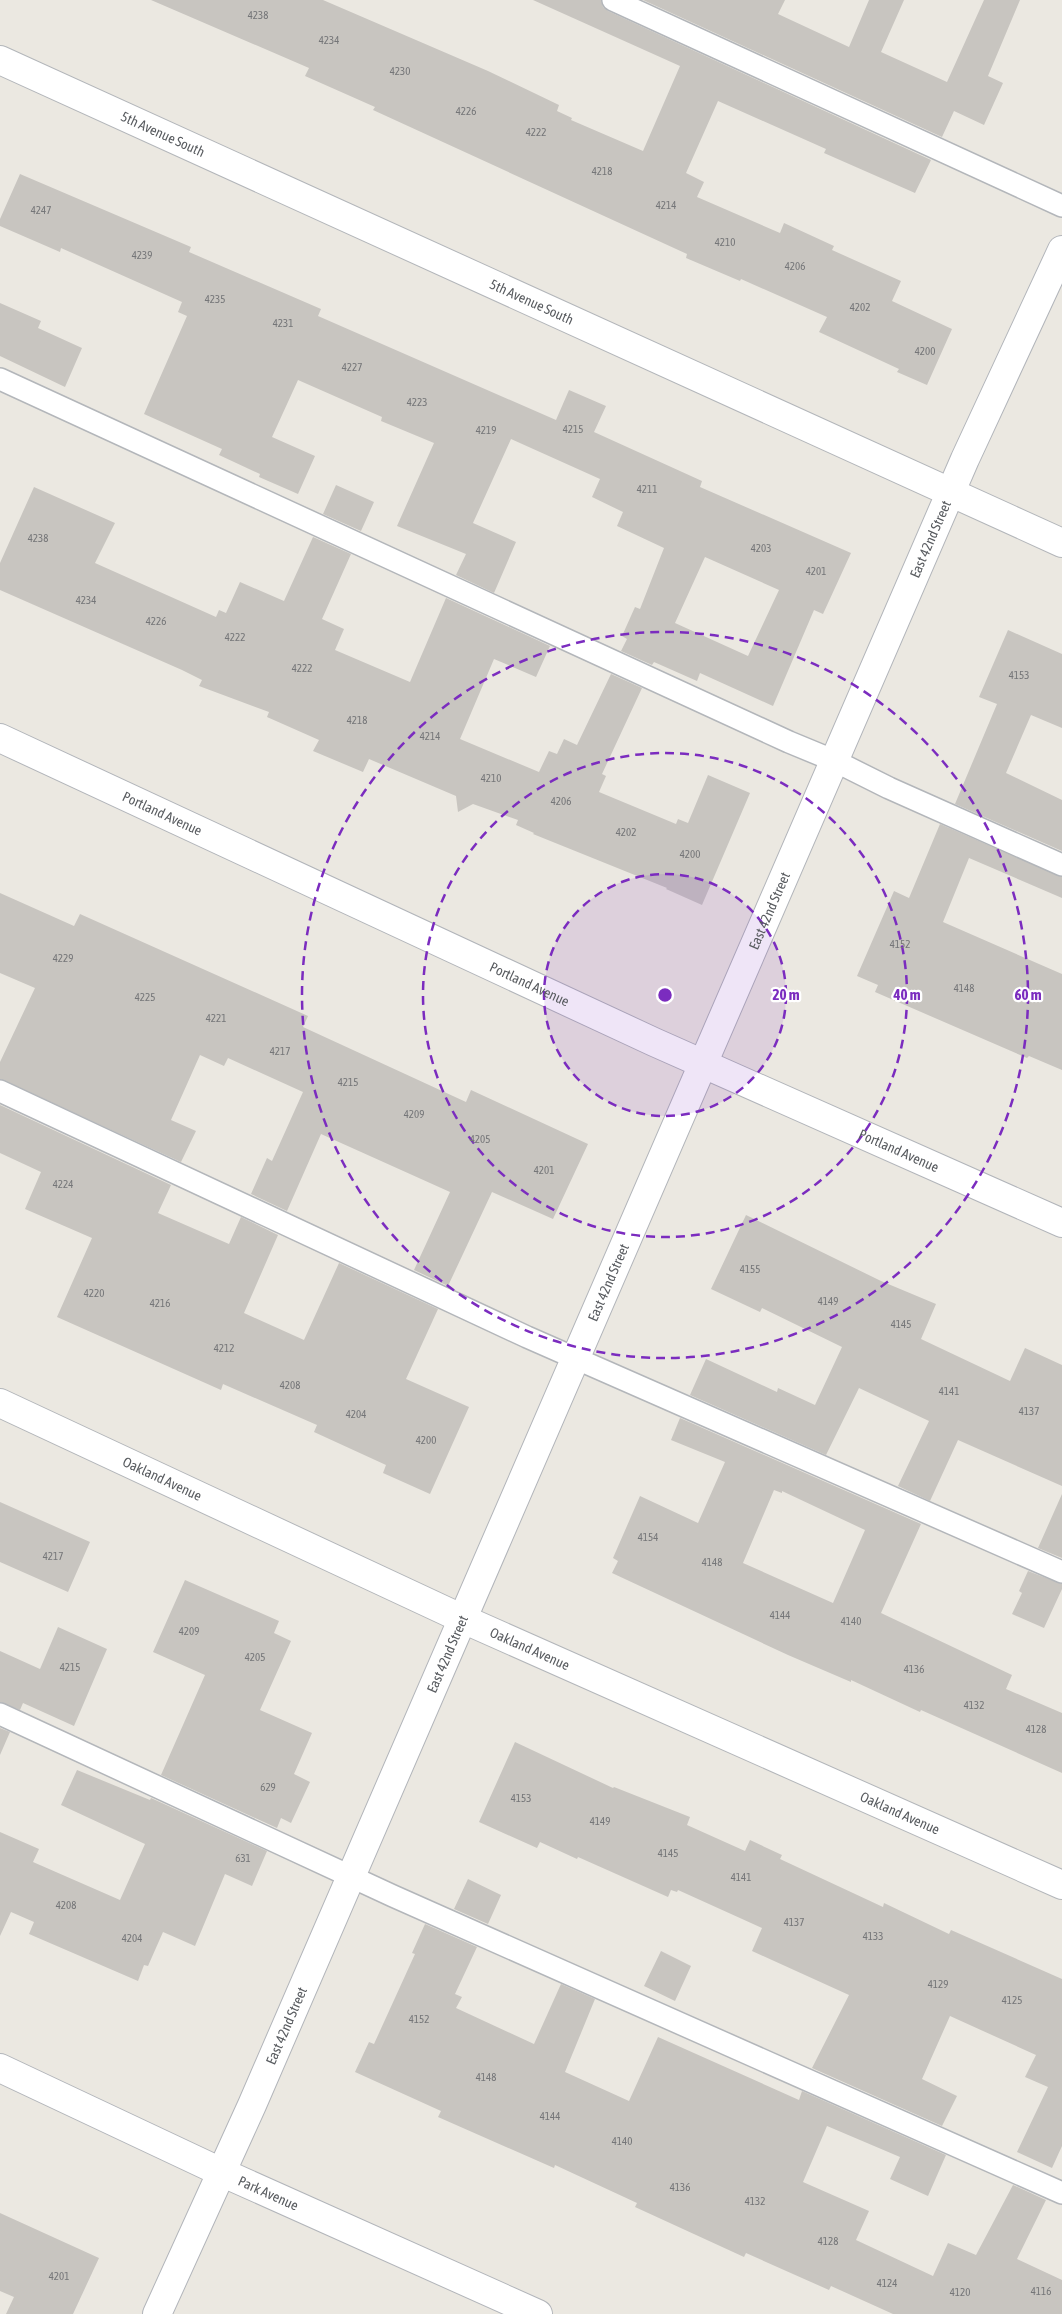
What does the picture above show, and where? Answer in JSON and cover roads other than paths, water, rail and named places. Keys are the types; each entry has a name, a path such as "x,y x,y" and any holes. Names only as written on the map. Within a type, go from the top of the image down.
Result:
{"street":[{"name":"5th Avenue South","path":"0,60 1062,543"},
{"name":"East 42nd Street","path":"156,2314 221,2172 463,1619 965,459 1062,250"},
{"name":"Portland Avenue","path":"0,738 703,1063 1062,1223"},
{"name":"Oakland Avenue","path":"0,1403 463,1619 1062,1885"},
{"name":"Park Avenue","path":"0,2068 221,2172 538,2314"}],"lane":[{"path":"613,0 1062,206"},
{"path":"0,379 780,738 835,761 889,788 1062,865"},
{"path":"0,1091 575,1358 1062,1572"},
{"path":"0,1714 393,1896 1062,2192"}]}
